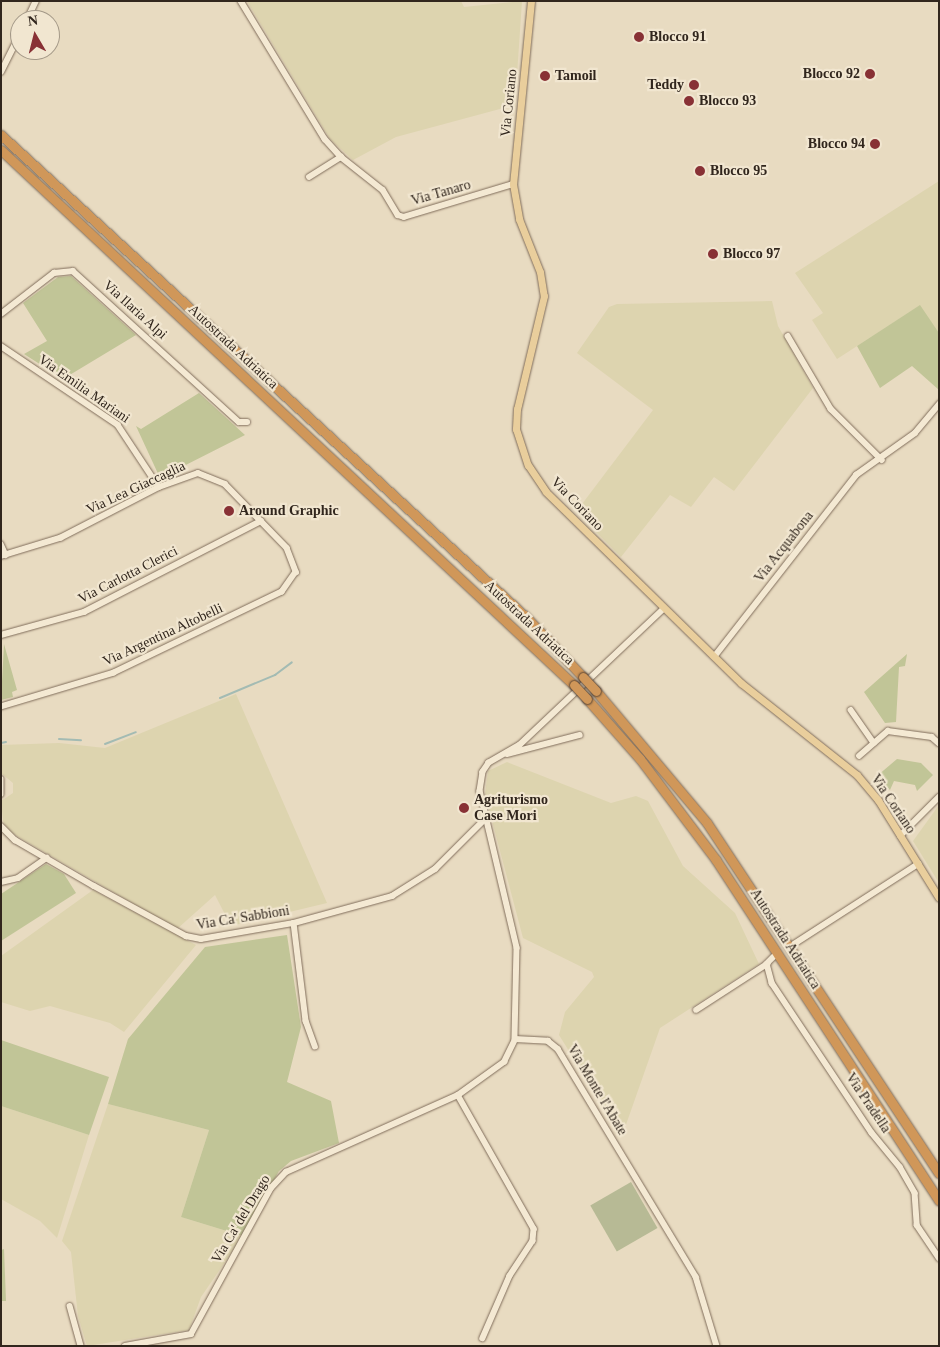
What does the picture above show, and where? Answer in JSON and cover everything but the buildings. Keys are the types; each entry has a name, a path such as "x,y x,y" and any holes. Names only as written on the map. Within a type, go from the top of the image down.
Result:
{"highway":[{"name":"Autostrada Adriatica","path":"1,135 528,619 596,691 707,823 939,1173"},
{"name":"Autostrada Adriatica","path":"1,150 587,699 640,759 716,860 939,1201"}],"main road":[{"name":"Via Coriano","path":"531,1 513,184 519,219 540,272 544,296 517,409 520,446 546,492 664,609 773,711 857,775 900,836 939,898"}],"street":[{"name":"Via Tanaro","path":"241,1 340,157 383,190 398,214 404,217 513,184"},
{"path":"1,72 10,54"},
{"path":"309,177 340,157"},
{"name":"Via Ilaria Alpi","path":"1,314 54,273 73,271 239,422 247,422"},
{"path":"788,336 831,409 882,460"},
{"name":"Via Emilia Mariani","path":"1,346 118,425 159,487"},
{"name":"Via Acquabona","path":"714,657 856,476 882,460 915,433 939,404"},
{"name":"Via Lea Giaccaglia","path":"4,555 60,538 186,475 206,474 225,484 287,548"},
{"name":"Via Carlotta Clerici","path":"1,636 84,612 260,521"},
{"path":"1,544 4,555"},
{"name":"Via Argentina Altobelli","path":"1,707 114,673 282,592 296,572 287,548"},
{"path":"515,1039 518,948 480,791 482,772 507,754 664,609"},
{"path":"851,710 874,743"},
{"path":"860,756 888,732 932,737 939,744"},
{"path":"507,754 580,735"},
{"path":"1,779 1,794"},
{"path":"900,836 939,798"},
{"name":"Via Ca' Sabbioni","path":"1,826 15,840 193,939 294,923 392,896 435,869 487,817"},
{"path":"1,882 46,858"},
{"path":"794,944 918,864"},
{"path":"294,923 306,1021 315,1046"},
{"path":"696,1010 767,964 774,957"},
{"name":"Via Pradella","path":"767,964 772,983 788,1008 908,1181 917,1203 917,1225 939,1258"},
{"name":"Via Ca' del Drago","path":"125,1346 191,1334 271,1188 286,1172 458,1095 504,1062 515,1039"},
{"name":"Via Monte l'Abate","path":"515,1039 548,1041 558,1049 696,1277 717,1346"},
{"path":"458,1095 534,1229 533,1241 510,1276 483,1338"},
{"path":"70,1306 81,1346"}],"shaded area":[{"path":"247,1 461,1 464,7 522,1 515,105 396,137 353,160 330,139"},
{"path":"939,181 939,333 919,306 837,359 812,320 823,313 795,273"},
{"path":"772,301 778,326 813,388 734,491 714,477 691,507 670,495 621,557 576,512 653,410 577,353 609,307 617,304"},
{"path":"236,694 327,903 231,926 215,895 177,929 10,832 3,821 1,801 13,793 13,783 1,773 1,745 59,743 105,748"},
{"path":"507,762 611,803 636,796 648,801 683,866 735,913 759,964 660,1028 622,1136 559,1035 565,1012 594,977 592,972 523,938 485,794 488,771"},
{"path":"939,805 939,883 913,841"},
{"path":"93,890 196,945 124,1032 110,1023 50,1006 30,1011 1,1002 1,956"},
{"path":"108,1104 209,1130 181,1217 243,1236 201,1297 189,1330 87,1346 78,1316 71,1252 62,1241"},
{"path":"1,1106 89,1135 57,1238 40,1221 1,1199"}],"green space":[{"path":"71,276 136,335 63,379 24,354 47,341 23,303 58,277"},
{"path":"920,305 939,333 939,390 912,366 880,388 857,346"},
{"path":"199,393 245,435 160,478 136,426 141,429"},
{"path":"4,644 17,690 12,692 13,697 1,700"},
{"path":"907,654 905,666 899,667 896,722 885,723 864,692"},
{"path":"897,759 921,763 933,775 917,791 915,785 894,781 890,790 877,776"},
{"path":"46,864 64,874 76,893 1,941 1,894"},
{"path":"287,935 301,1027 287,1082 331,1101 339,1143 291,1161 279,1171 243,1236 181,1217 209,1130 108,1104 128,1039 205,947"},
{"path":"1,1040 109,1077 89,1135 1,1106"},
{"path":"631,1182 658,1228 617,1251 590,1206"},
{"path":"4,1249 6,1301 1,1301 1,1250"}],"waterway":[{"path":"220,698 275,675 292,662"},
{"path":"105,744 136,732"},
{"path":"59,739 81,740"},
{"path":"1,743 6,742"}],"place":[{"name":"Blocco 91","path":"639,37"},
{"name":"Blocco 92","path":"870,74"},
{"name":"Tamoil","path":"545,76"},
{"name":"Teddy","path":"694,85"},
{"name":"Blocco 93","path":"689,101"},
{"name":"Blocco 94","path":"875,144"},
{"name":"Blocco 95","path":"700,171"},
{"name":"Blocco 97","path":"713,254"},
{"name":"Around Graphic","path":"229,511"},
{"name":"Agriturismo Case Mori","path":"464,808"}]}
